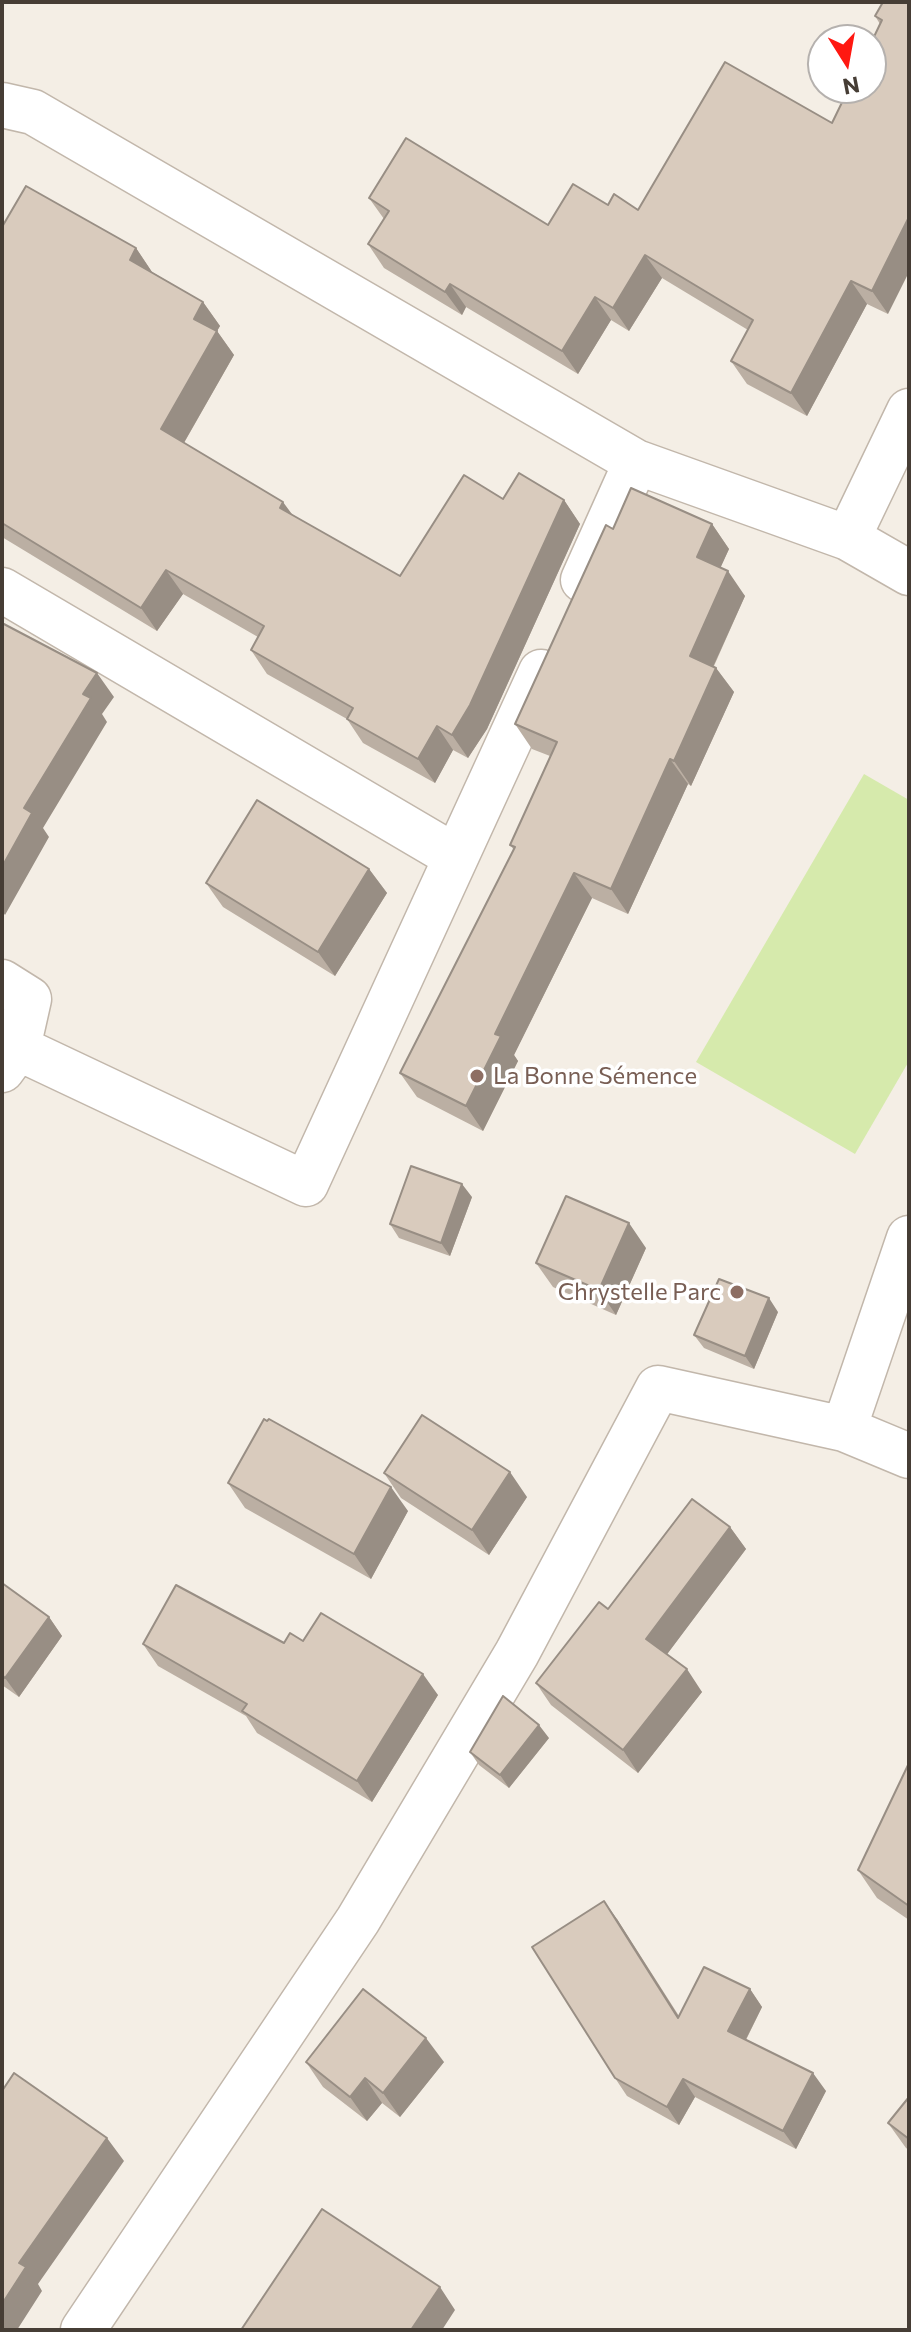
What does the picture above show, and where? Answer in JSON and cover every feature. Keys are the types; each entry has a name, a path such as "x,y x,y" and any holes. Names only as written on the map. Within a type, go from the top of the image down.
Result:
{"street":[{"path":"2,105 33,112 636,462 848,538 909,573"},
{"path":"848,538 909,411"},
{"path":"2,982 29,999 10,1059 306,1184 636,462"},
{"path":"2,590 456,857"},
{"path":"844,1429 909,1238"},
{"path":"83,2330 358,1920 517,1653 658,1388 844,1429 909,1456"}],"green space":[{"path":"864,774 909,800 909,1061 855,1154 696,1062"}],"building":[{"path":"883,2 909,2 909,217 872,291 851,281 791,393 731,361 753,320 645,255 613,308 595,297 562,351 450,284 445,292 368,244 389,211 369,198 406,138 548,225 573,184 608,205 614,194 638,210 725,62 832,123 841,104 887,104 887,24 880,24 882,20 875,16"},
{"path":"26,186 136,248 130,260 203,302 194,319 217,331 161,429 283,502 280,508 400,576 464,475 503,499 519,473 564,500 470,705 452,735 437,726 418,759 347,719 353,708 251,650 264,626 166,570 141,608 2,523 2,227"},
{"path":"631,488 712,524 697,557 728,571 690,656 716,668 674,761 670,759 611,889 574,873 495,1034 501,1036 466,1106 400,1073 515,847 510,845 557,742 515,724 606,525 613,529"},
{"path":"2,623 97,673 83,694 91,698 24,808 32,813 2,867"},
{"path":"257,800 369,869 318,952 206,883"},
{"path":"411,1166 462,1184 441,1243 390,1224"},
{"path":"566,1196 629,1223 599,1290 536,1263"},
{"path":"719,1279 769,1298 745,1356 694,1335"},
{"path":"422,1415 510,1472 472,1530 384,1473"},
{"path":"264,1419 391,1487 354,1554 228,1483"},
{"path":"692,1499 730,1527 646,1639 687,1669 623,1750 536,1683 599,1602 608,1609"},
{"path":"2,1583 49,1617 5,1678 2,1675"},
{"path":"176,1585 284,1643 290,1633 303,1641 321,1613 423,1674 357,1781 242,1711 247,1704 143,1644"},
{"path":"503,1696 539,1725 500,1775 470,1752"},
{"path":"909,1763 909,1906 858,1870"},
{"path":"604,1901 678,2018 704,1967 750,1989 728,2031 813,2073 783,2131 683,2079 667,2107 615,2078 532,1947"},
{"path":"363,1989 426,2038 383,2093 365,2078 350,2097 306,2062"},
{"path":"14,2073 107,2138 19,2263 26,2267 2,2304 2,2091"},
{"path":"909,2097 909,2139 888,2123"},
{"path":"322,2209 440,2287 411,2330 241,2330"}],"place":[{"name":"La Bonne Sémence","path":"477,1076"},
{"name":"Chrystelle Parc","path":"737,1292"}]}
